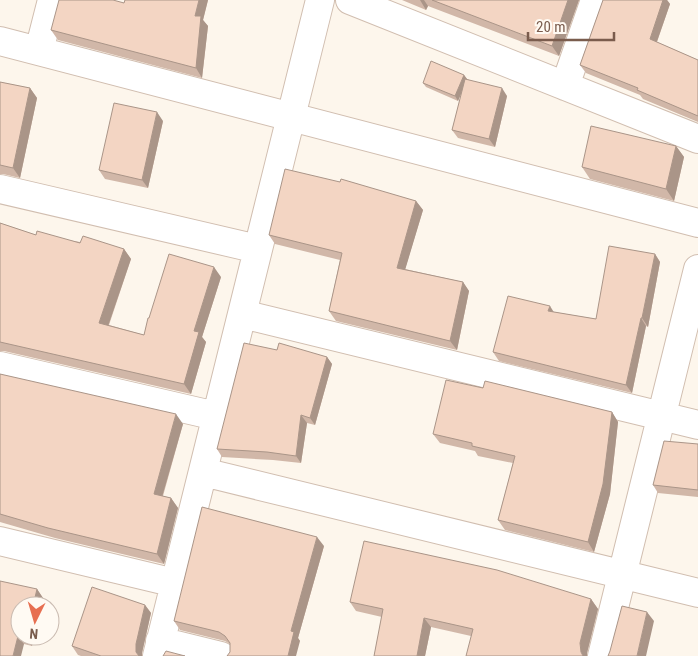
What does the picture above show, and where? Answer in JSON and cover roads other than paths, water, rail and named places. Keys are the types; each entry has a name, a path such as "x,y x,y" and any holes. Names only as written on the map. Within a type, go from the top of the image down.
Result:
{"street":[{"path":"39,51 52,0"},
{"path":"221,656 158,649 320,0"},
{"path":"350,0 698,139"},
{"path":"565,86 595,0"},
{"path":"0,40 698,223"},
{"path":"0,189 258,249"},
{"path":"602,656 698,269"},
{"path":"242,314 698,425"},
{"path":"0,366 216,416"},
{"path":"203,472 698,593"},
{"path":"0,541 175,583"}]}
